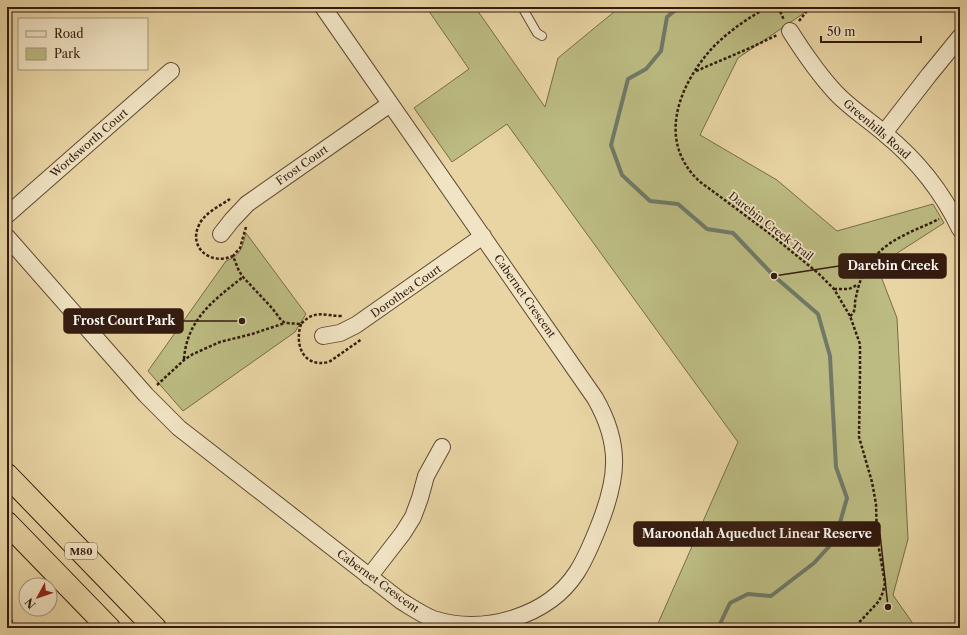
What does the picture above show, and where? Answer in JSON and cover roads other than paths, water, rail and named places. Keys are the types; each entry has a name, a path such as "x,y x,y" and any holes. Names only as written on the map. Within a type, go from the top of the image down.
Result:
{"highway":[{"name":"M80","path":"7,475 155,628"},
{"path":"7,523 109,628"}],"street":[{"name":"Cabernet Crescent","path":"7,238 146,395 179,428 401,601 418,612 451,624 488,626 517,624 553,599 577,573 586,557 603,516 614,475 615,459 610,428 604,413 595,398 484,236 323,7"},
{"name":"Greenhills Road","path":"788,29 818,73 836,93 854,110 884,133 919,166 936,187 958,224"},
{"path":"884,133 928,74 960,37"},
{"name":"Wordsworth Court","path":"7,214 171,71"},
{"name":"Frost Court","path":"221,234 247,204 390,104"},
{"name":"Dorothea Court","path":"323,336 340,333 356,326 484,236"},
{"path":"369,577 403,533 413,517 426,476 442,447"}],"lane":[{"path":"522,7 537,33 542,36"}],"waterway":[{"path":"679,7 667,17 661,51 646,69 628,79 611,145 622,175 650,201 678,204 707,229 733,233 774,276 818,314 830,356 836,467 847,498 835,540 814,563 771,596 748,594 730,603 718,628"}],"place":[{"name":"Darebin Creek","path":"774,276"},
{"name":"Frost Court Park","path":"242,321"},
{"name":"Maroondah Aqueduct Linear Reserve","path":"888,607"}]}
